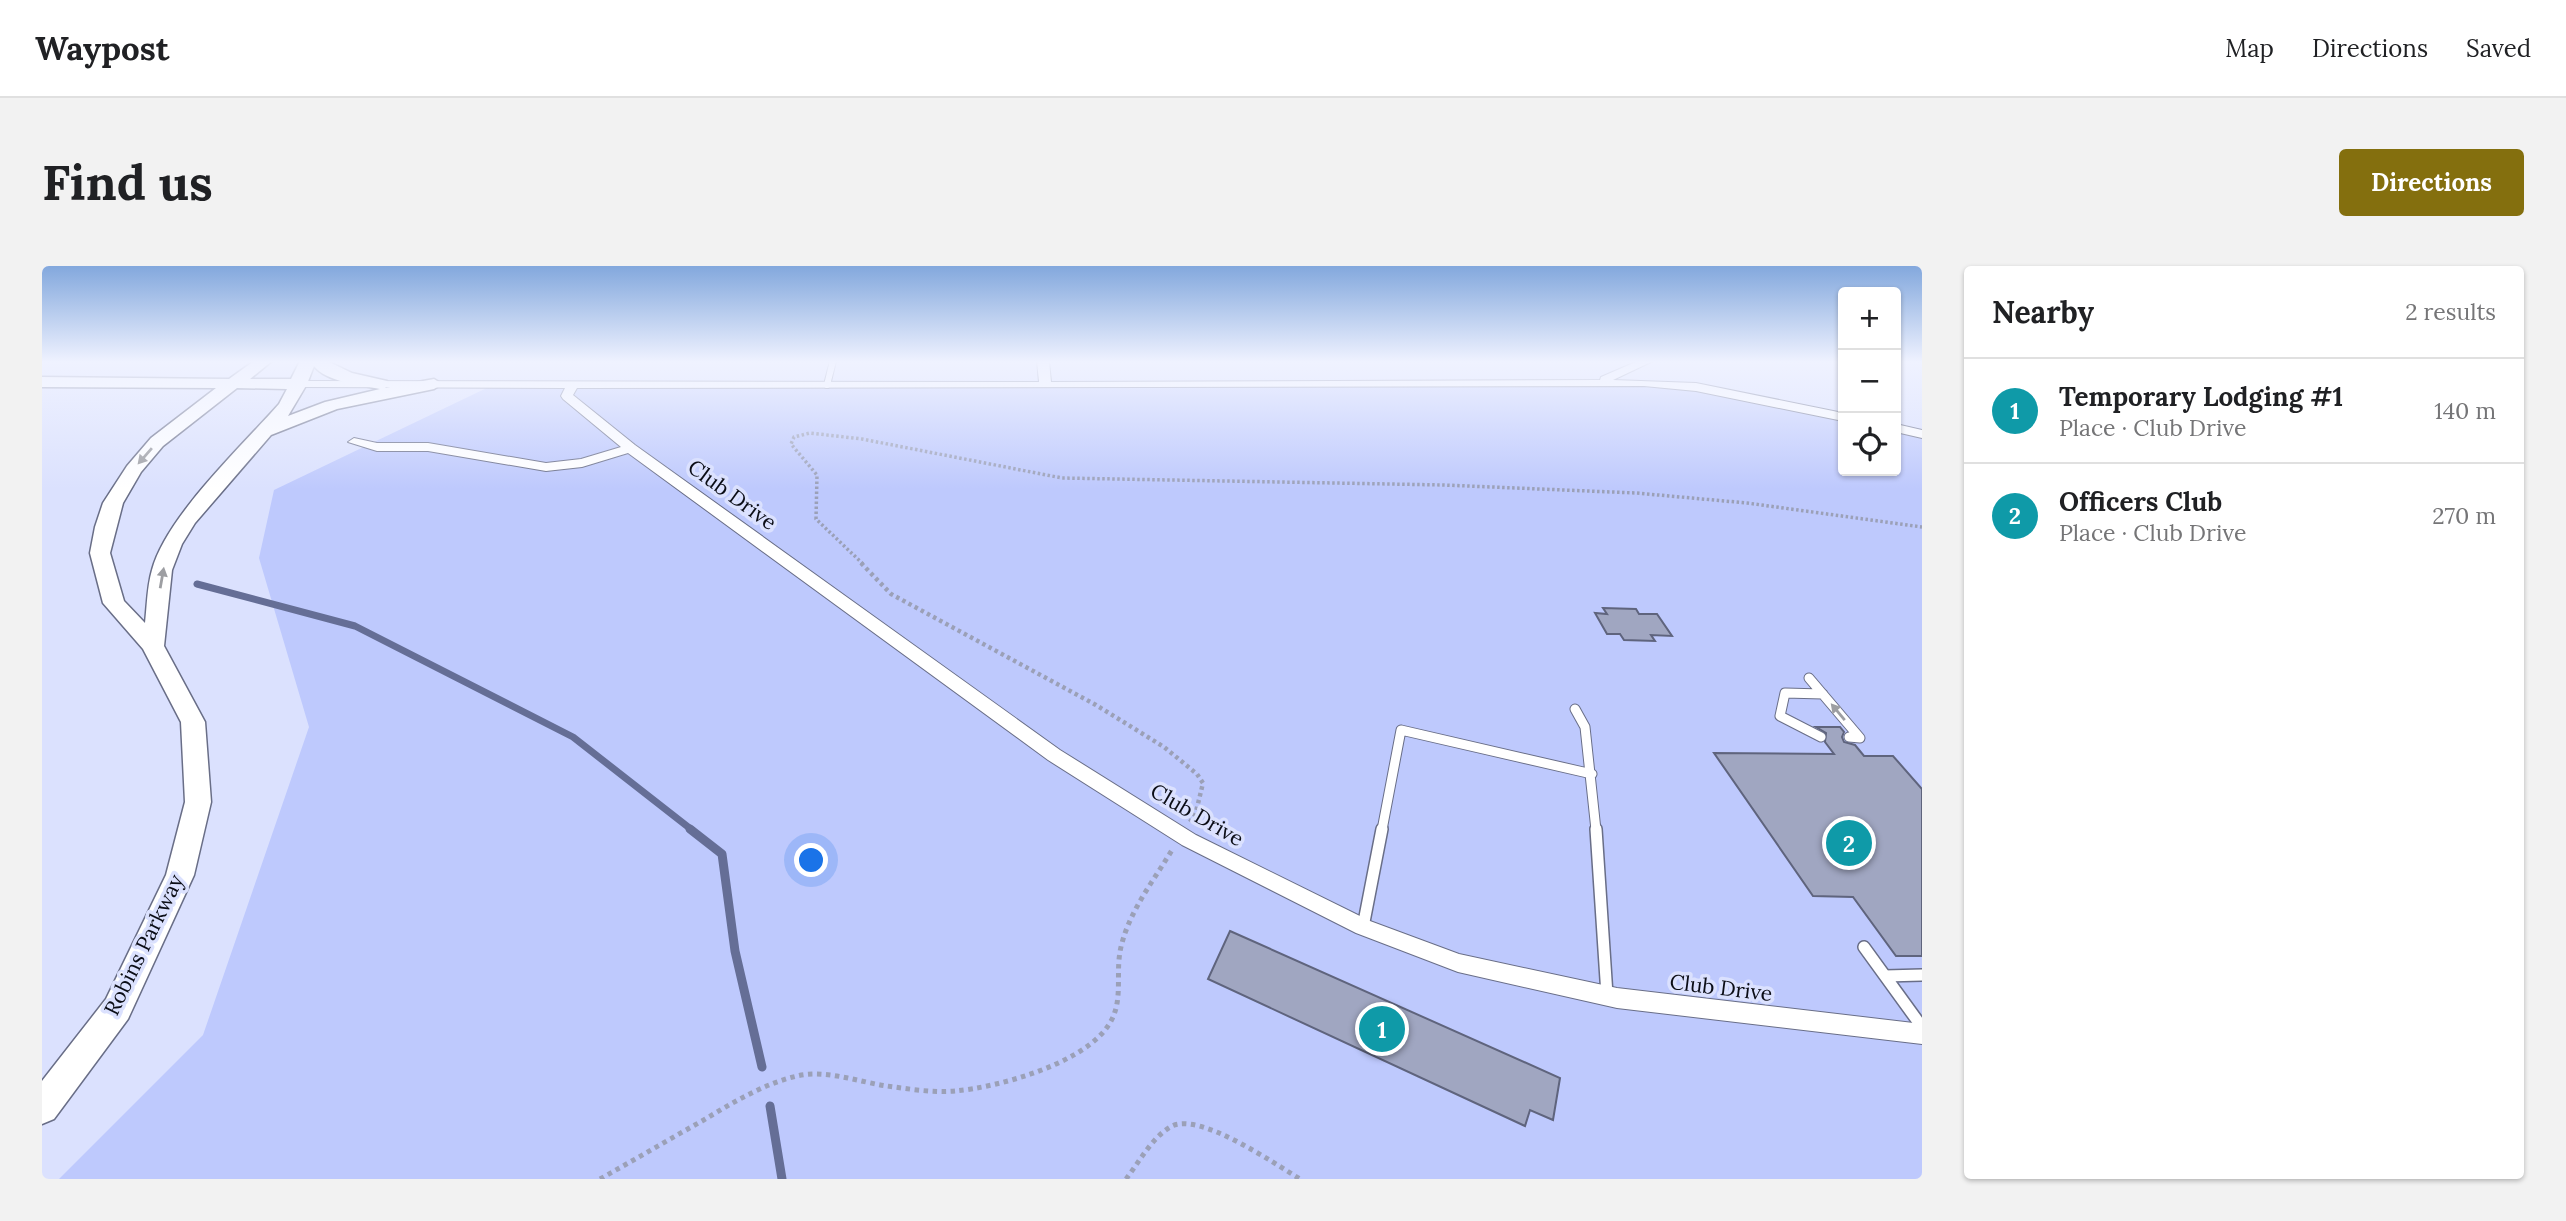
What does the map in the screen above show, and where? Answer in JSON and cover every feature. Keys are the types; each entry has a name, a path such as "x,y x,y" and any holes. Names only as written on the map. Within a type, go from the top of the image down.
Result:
{"street":[{"path":"169,404 174,407"},
{"name":"Robins Parkway","path":"42,1108 117,1009 180,875 198,802 193,722 153,646 114,603 100,552 104,527 113,503 133,470 158,442 174,407 183,404"},
{"path":"153,646 162,570 172,544 187,520 289,404"},
{"path":"262,435 320,407 333,404"},
{"name":"Club Drive","path":"576,404 630,448 1054,755 1181,835 1363,927 1458,963 1607,995 1922,1034"},
{"path":"1777,404 1838,416"},
{"path":"1901,429 1922,434"},
{"path":"354,442 377,447 428,447 546,467 582,463 630,448"}],"lane":[{"path":"1809,678 1860,738 1849,737"},
{"path":"1821,737 1780,716 1785,693 1823,694"},
{"path":"1575,709 1585,727 1592,774 1607,995"},
{"path":"1363,927 1401,730 1592,774"},
{"path":"1864,947 1922,1027"},
{"path":"1885,976 1922,975"}],"path":[{"path":"600,1179 738,1099 799,1076 820,1074 954,1091 1004,1080 1054,1063 1082,1049 1099,1037 1114,1019 1119,993 1117,967 1122,941 1142,900 1196,812 1203,788 1197,774 1164,747 1096,705 891,594 816,521 813,508 819,489 818,479 814,470 791,444 794,438 810,433 853,437 1062,478 1444,485 1636,493 1747,503 1922,527"},
{"path":"1126,1179 1166,1130 1180,1122 1200,1126 1237,1142 1300,1179"}],"shaded area":[{"path":"454,404 1779,404 1838,414 1838,476 1901,476 1901,426 1922,429 1922,1179 59,1179 203,1035 309,727 259,558 274,490"}],"building":[{"path":"1603,608 1636,609 1639,614 1657,614 1672,636 1651,635 1655,641 1624,640 1620,634 1607,634 1595,613 1607,614"},
{"path":"1816,727 1840,727 1844,732 1844,742 1855,745 1864,756 1893,756 1922,789 1922,956 1896,956 1853,897 1813,896 1714,753 1834,754 1825,742 1826,733"},
{"path":"1230,931 1560,1078 1553,1120 1530,1110 1525,1126 1208,979"}],"waterway":[{"path":"197,584 355,626 573,737 692,830"},
{"path":"690,829 722,854 735,951 762,1067"},
{"path":"770,1106 782,1179"}],"place":[{"name":"Officers Club","path":"1849,843"},
{"name":"Temporary Lodging #1","path":"1382,1029"}]}
